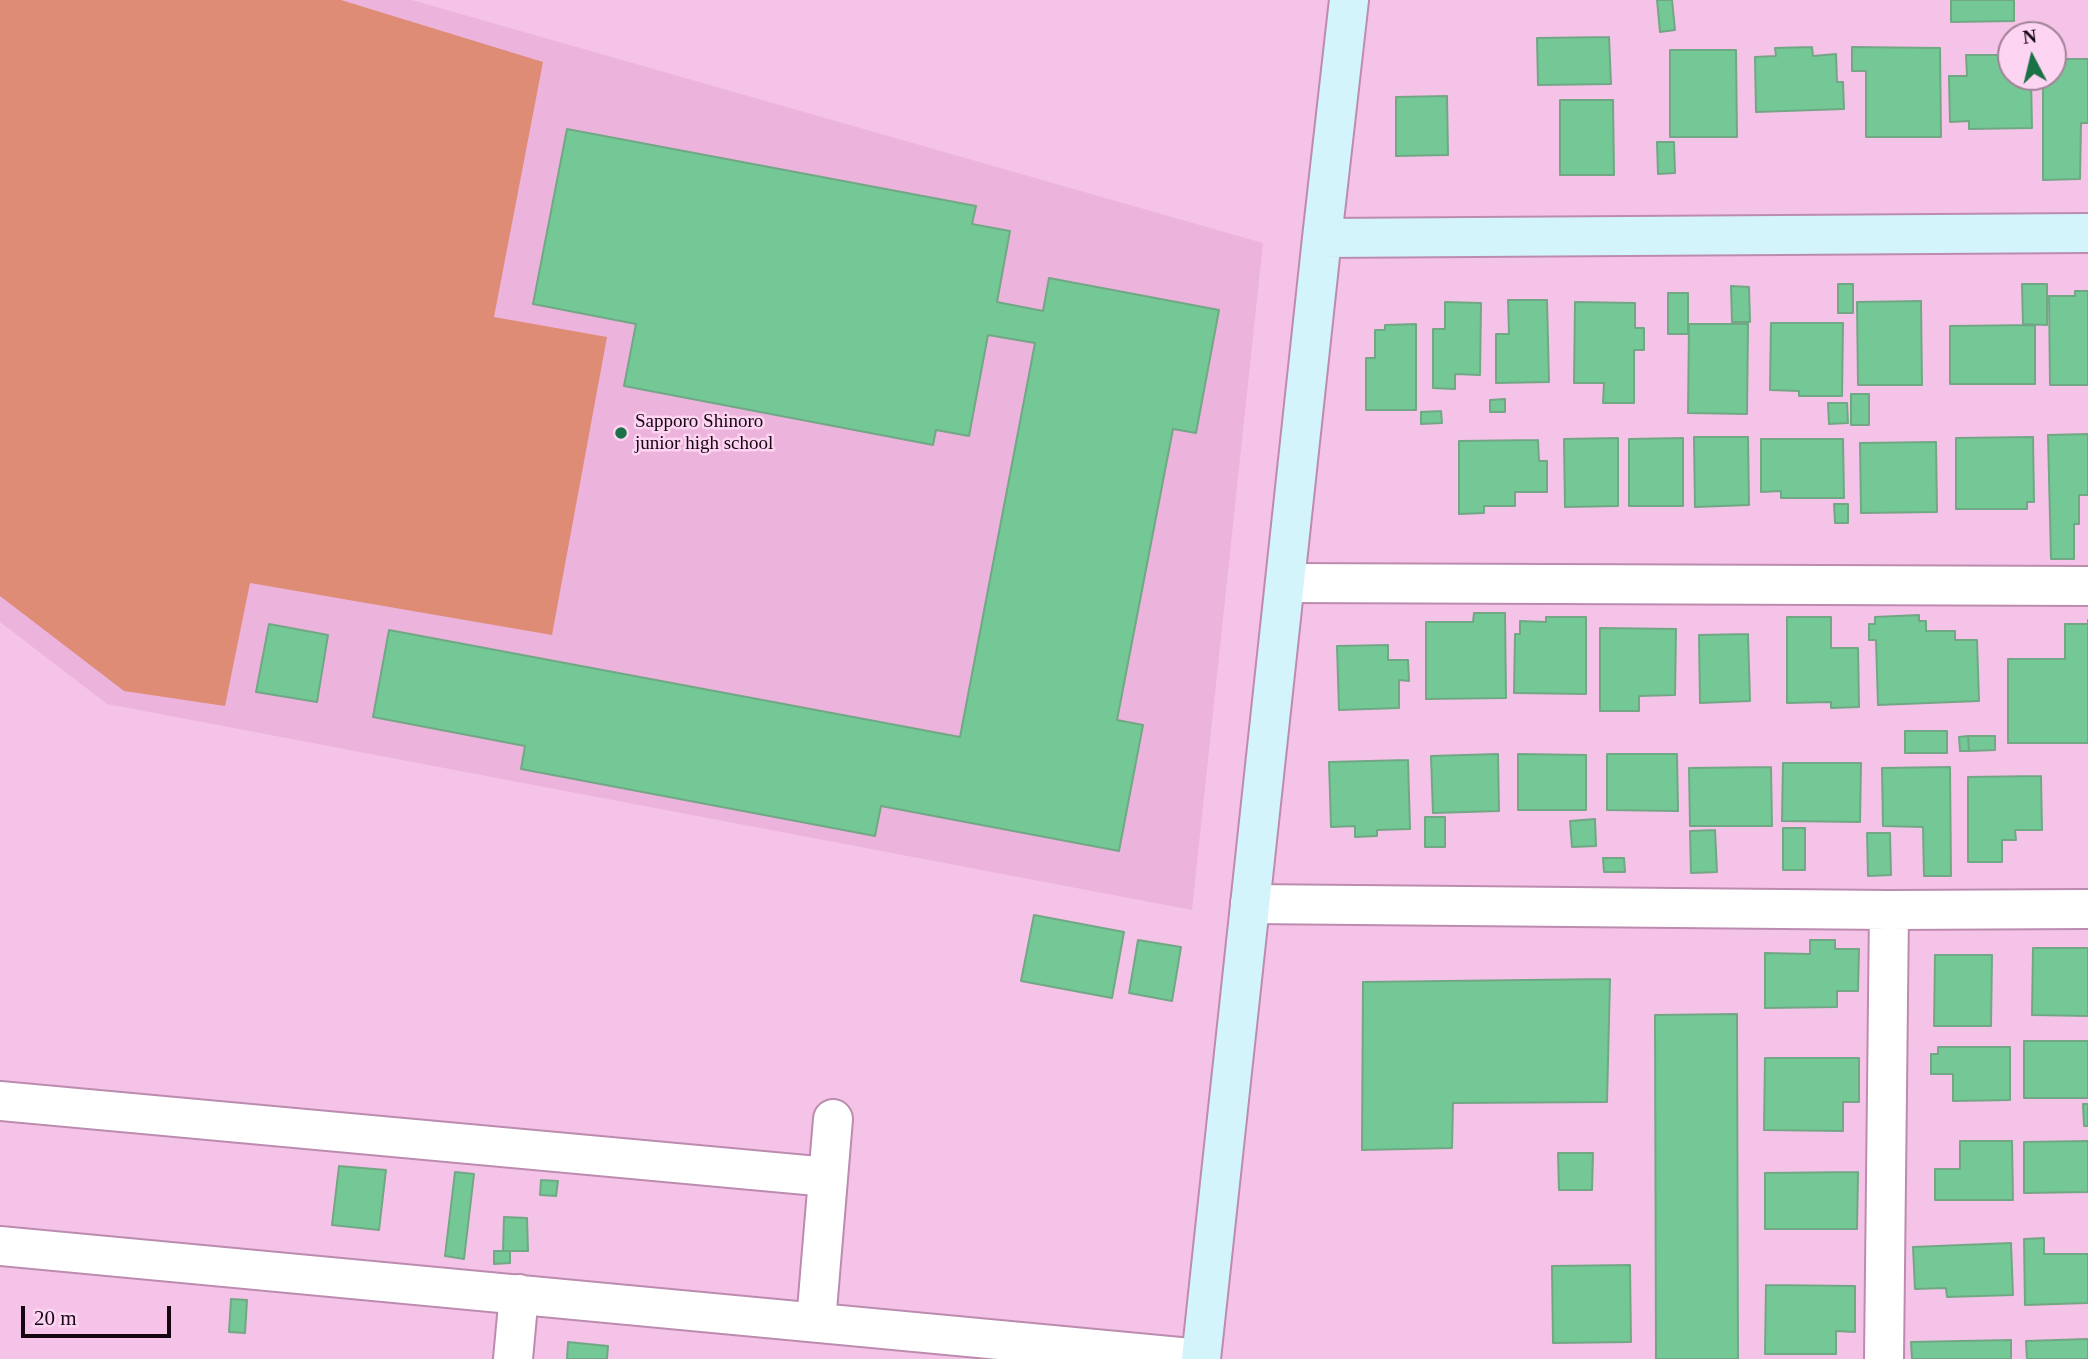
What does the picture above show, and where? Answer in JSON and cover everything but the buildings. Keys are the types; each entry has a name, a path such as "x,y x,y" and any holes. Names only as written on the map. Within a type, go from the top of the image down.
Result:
{"street":[{"path":"0,1246 1201,1359 1349,0"},
{"path":"1322,238 2088,233"},
{"path":"1285,583 2088,586"},
{"path":"1250,904 1889,910 2088,909"},
{"path":"1884,1359 1889,910"},
{"path":"0,1101 828,1177"},
{"path":"816,1322 833,1119"},
{"path":"513,1359 519,1294"}],"shaded area":[{"name":"Sapporo Shinoro junior high school","path":"0,0 412,0 1263,243 1192,910 107,704 0,622"},
{"path":"0,0 341,0 543,62 494,317 607,337 552,635 250,583 225,706 124,691 0,596"}],"place":[{"name":"Sapporo Shinoro junior high school","path":"621,433"}]}
